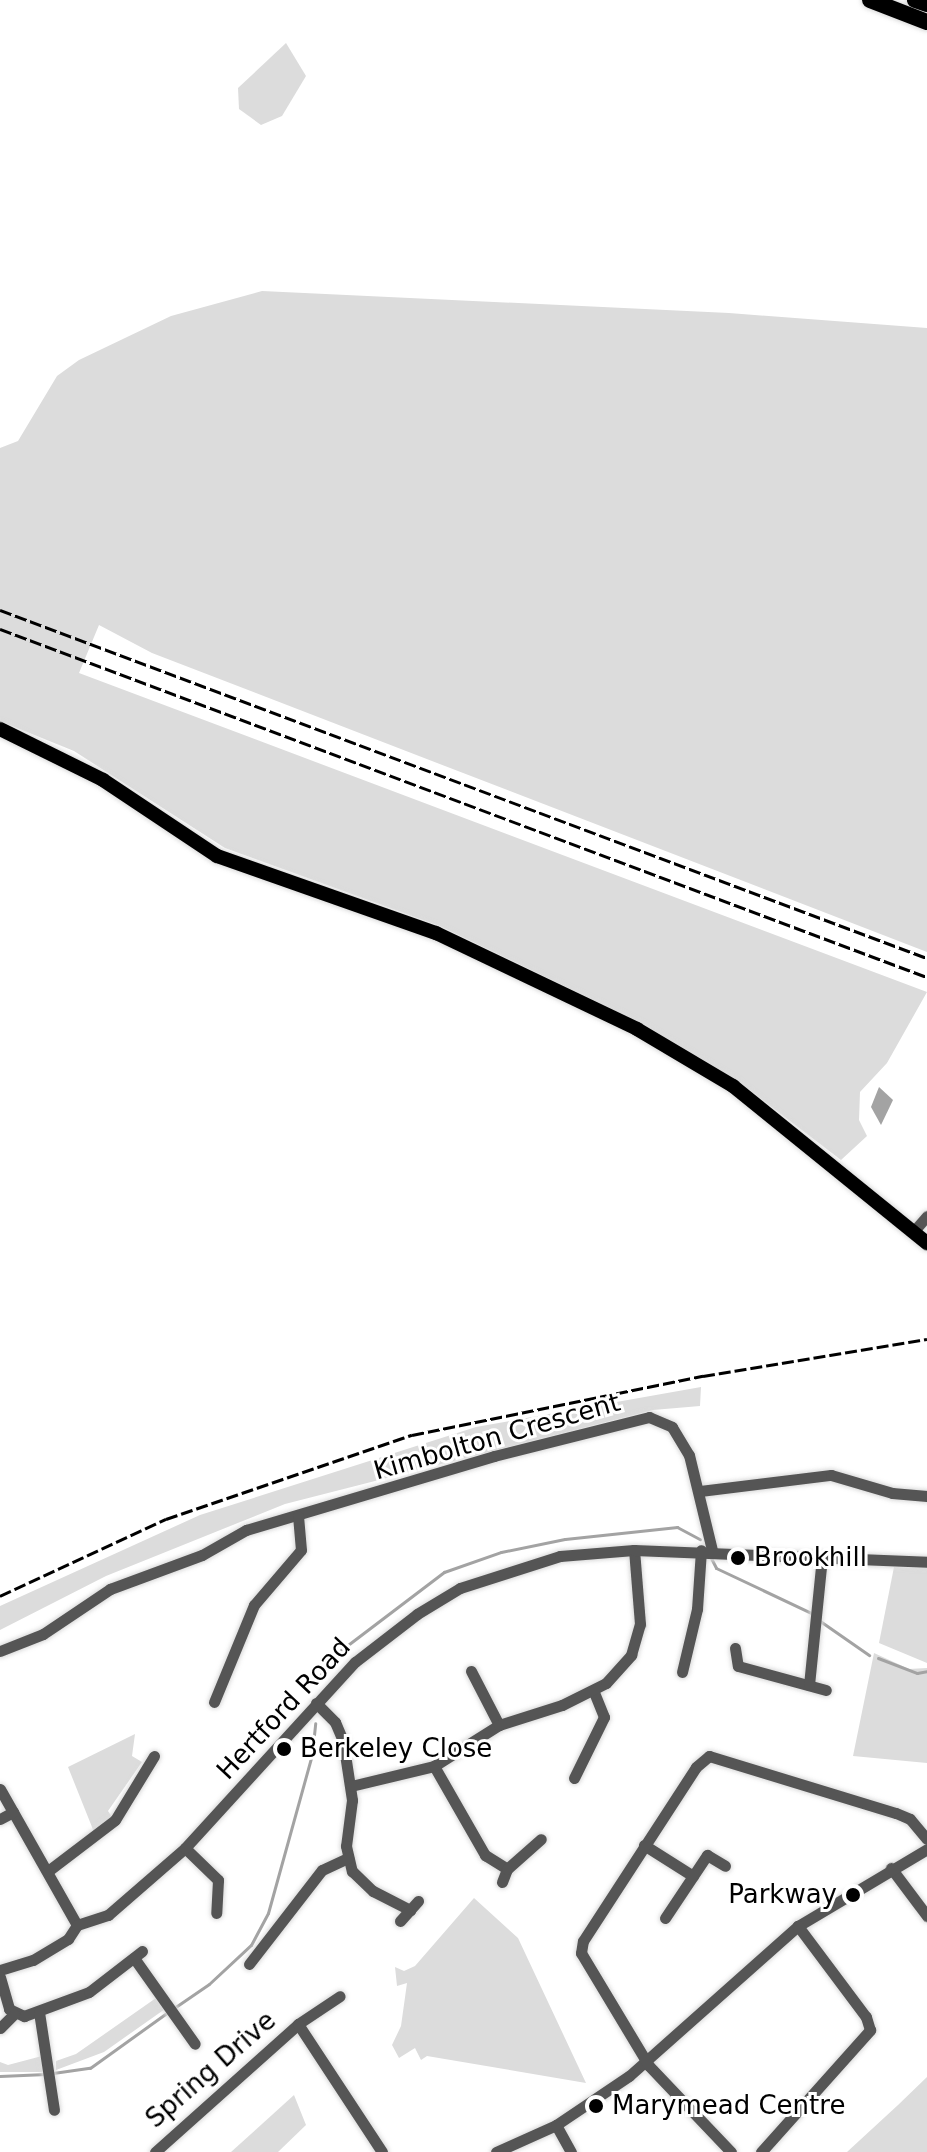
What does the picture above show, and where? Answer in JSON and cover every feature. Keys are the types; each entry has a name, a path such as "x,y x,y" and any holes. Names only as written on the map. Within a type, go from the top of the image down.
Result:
{"highway":[{"path":"870,0 927,22"},
{"path":"915,0 927,4"}],"main road":[{"path":"0,729 103,780 217,856 436,933 637,1029 733,1086 927,1243"}],"street":[{"path":"913,1232 927,1216"},
{"name":"Kimbolton Crescent","path":"0,1651 43,1634 126,1581 202,1555 246,1530 494,1456 649,1417 672,1427 681,1439 700,1491 706,1550 697,1609 682,1672"},
{"path":"700,1491 831,1475 892,1493 927,1496"},
{"path":"214,1702 254,1605 301,1550 298,1516"},
{"path":"351,1786 434,1766 499,1725 594,1692 623,1667 636,1640 641,1602 634,1550"},
{"name":"Hertford Road","path":"0,1970 53,1950 77,1925 108,1915 185,1848 316,1703 385,1637 460,1588 560,1556 634,1550 706,1550 927,1562"},
{"path":"809,1685 822,1557"},
{"path":"735,1648 738,1666 826,1690"},
{"path":"472,1679 499,1725"},
{"path":"575,1769 604,1717 594,1692"},
{"path":"316,1703 340,1730 351,1786 348,1858 360,1881 414,1905 400,1921"},
{"path":"731,2152 646,2062 581,1953 583,1941 700,1761 714,1755 896,1813 910,1819 927,1839"},
{"path":"48,1871 115,1820 154,1756"},
{"path":"434,1766 476,1841 507,1869"},
{"path":"0,1789 77,1925"},
{"path":"0,1819 13,1812"},
{"path":"502,1882 507,1869 541,1839"},
{"path":"644,1845 693,1876"},
{"path":"185,1848 215,1877 215,1904"},
{"path":"496,2152 556,2125 646,2062 798,1926 927,1849"},
{"path":"665,1918 707,1855 725,1866"},
{"path":"255,1961 322,1870 348,1858"},
{"path":"891,1868 927,1916"},
{"path":"761,2152 870,2030 866,2017 798,1926"},
{"path":"0,2028 14,2014 39,2012 89,1992 138,1954 195,2044"},
{"path":"0,1977 14,2014"},
{"name":"Spring Drive","path":"152,2151 298,2024 340,1996"},
{"path":"39,2012 54,2110"},
{"name":"Spring Drive","path":"298,2024 382,2152"},
{"path":"556,2125 571,2152"}],"shaded area":[{"path":"286,43 306,76 282,116 261,125 239,109 238,88"},
{"path":"262,291 729,313 927,328 927,952 152,653 99,625 79,673 927,992 887,1063 860,1092 859,1120 867,1136 841,1160 738,1081 641,1023 440,926 225,848 74,751 0,721 0,448 18,441 57,376 79,360 171,316"},
{"path":"879,1087 893,1100 881,1125 871,1107"},
{"path":"701,1387 700,1406 653,1410 285,1504 106,1576 0,1630 0,1606 200,1515 476,1427"},
{"path":"894,1567 927,1568 927,1663 879,1643"},
{"path":"874,1653 909,1669 927,1668 927,1763 853,1756"},
{"path":"135,1734 132,1756 142,1762 108,1811 112,1817 94,1832 68,1767"},
{"path":"474,1898 518,1938 586,2083 427,2056 421,2060 415,2048 399,2058 392,2045 401,2026 407,1983 397,1986 395,1967 404,1971 415,1966"},
{"path":"156,1998 165,2009 104,2052 56,2070 56,2061 76,2054"},
{"path":"42,2056 44,2072 0,2072 0,2062 8,2065"},
{"path":"927,2077 927,2152 847,2152 898,2105"},
{"path":"294,2095 306,2125 278,2152 231,2152"}],"waterway":[{"path":"320,1677 328,1660 444,1572 501,1552 565,1539 677,1527 700,1539"},
{"path":"711,1558 716,1568 811,1613"},
{"path":"820,1621 869,1655"},
{"path":"878,1658 917,1673 927,1671"},
{"path":"174,2008 209,1984 251,1945 268,1913 312,1754 315,1723"},
{"path":"53,2073 90,2068 168,2012"},
{"path":"0,2076 46,2074"}],"railway":[{"path":"0,610 927,958"},
{"path":"0,629 927,977"},
{"path":"0,1596 166,1519 412,1435 703,1376 927,1339"}],"place":[{"name":"Brookhill","path":"738,1558"},
{"name":"Berkeley Close","path":"284,1749"},
{"name":"Parkway","path":"853,1895"},
{"name":"Marymead Centre","path":"596,2106"}]}
